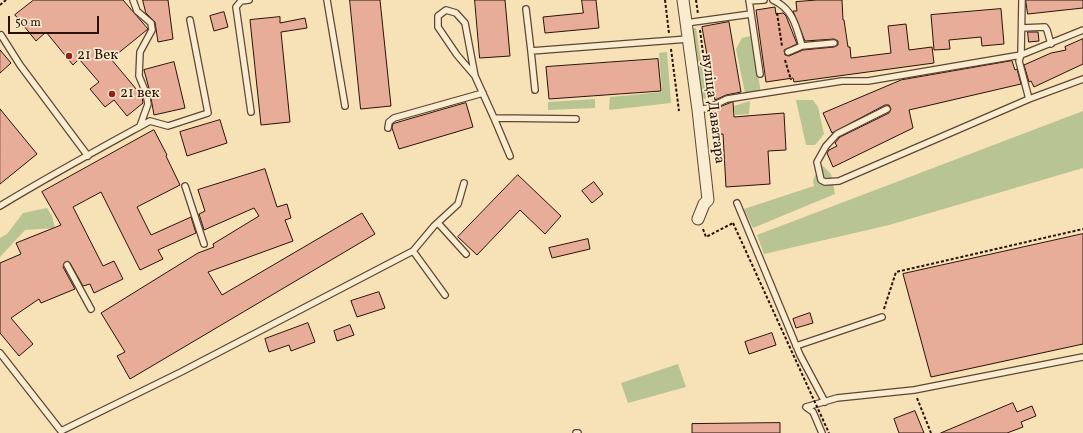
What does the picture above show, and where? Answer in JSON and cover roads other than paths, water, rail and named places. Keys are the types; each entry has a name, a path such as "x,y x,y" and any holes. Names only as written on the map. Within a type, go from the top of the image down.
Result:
{"street":[{"name":"вуліца Даватара","path":"682,0 698,110 708,200 704,204 698,219"}],"lane":[{"path":"133,0 137,12 151,23 152,30 140,52 139,76 146,93 148,104 140,126"},
{"path":"249,0 240,1 236,7 251,112"},
{"path":"327,0 345,106"},
{"path":"760,74 749,1 764,0"},
{"path":"773,0 786,8 792,16 802,46"},
{"path":"1022,0 1021,55 1019,61 1029,99"},
{"path":"526,9 535,90"},
{"path":"475,76 457,55 438,27 438,16 446,10 456,13 465,23 475,76 510,156"},
{"path":"686,23 751,14"},
{"path":"0,206 56,171 88,156 150,121 168,126 208,114 190,20"},
{"path":"1022,28 1045,27 1051,44"},
{"path":"698,110 708,108 727,99 842,81 868,81 1021,55 1083,30"},
{"path":"1,35 20,65 88,156"},
{"path":"531,51 688,39"},
{"path":"788,52 802,46 834,44"},
{"path":"887,109 837,134 826,146 817,162 821,180 825,182 839,181 1029,99 1083,79"},
{"path":"388,128 389,122 394,118 483,93"},
{"path":"494,118 576,119"},
{"path":"0,353 59,432 181,372 413,250 458,204 464,182"},
{"path":"185,186 204,244"},
{"path":"737,203 796,346 825,402"},
{"path":"438,223 466,254"},
{"path":"413,250 445,295"},
{"path":"67,265 91,309"},
{"path":"796,346 882,318"},
{"path":"822,433 812,412 806,407 837,398 914,390 1083,357"}],"place":[{"name":"21 Век","path":"69,56"},
{"name":"21 век","path":"112,94"}]}
